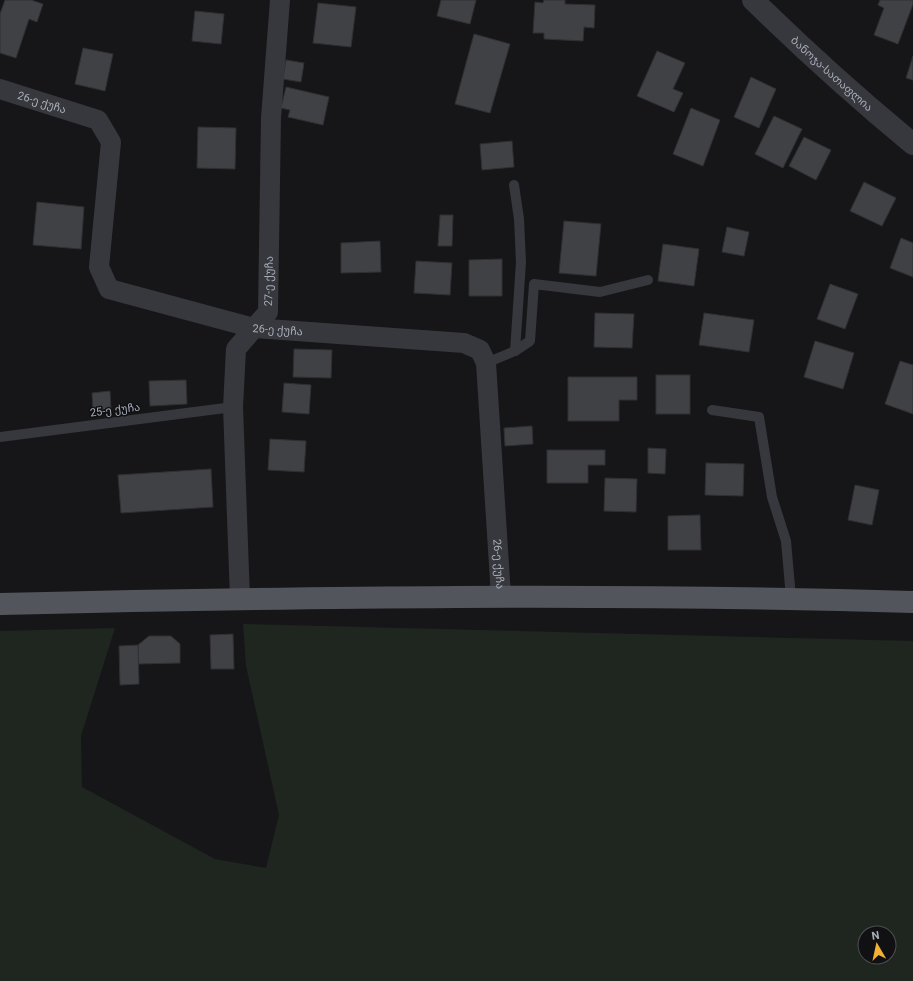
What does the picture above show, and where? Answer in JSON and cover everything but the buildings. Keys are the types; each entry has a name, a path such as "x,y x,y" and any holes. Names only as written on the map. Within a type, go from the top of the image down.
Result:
{"main road":[{"path":"0,604 500,596 791,598 913,602"}],"street":[{"name":"27-ე ქუჩა","path":"240,599 234,407 236,349 268,312 271,118 280,0"},
{"name":"ბანოჯა-სათაფლია","path":"753,0 796,42 862,102 913,144"},
{"name":"26-ე ქუჩა","path":"0,89 98,120 111,142 99,267 109,289 254,328 464,343 480,350 486,363 500,596"}],"lane":[{"path":"514,185 519,219 521,262 515,351"},
{"path":"486,363 515,351 530,341 534,284 600,292 648,280"},
{"name":"25-ე ქუჩა","path":"0,437 234,407"},
{"path":"712,410 759,417 772,497 786,541 791,598"}],"shaded area":[{"path":"243,624 913,641 913,981 0,981 0,631 115,628 81,736 82,787 215,859 266,868 279,815 246,666"}]}
